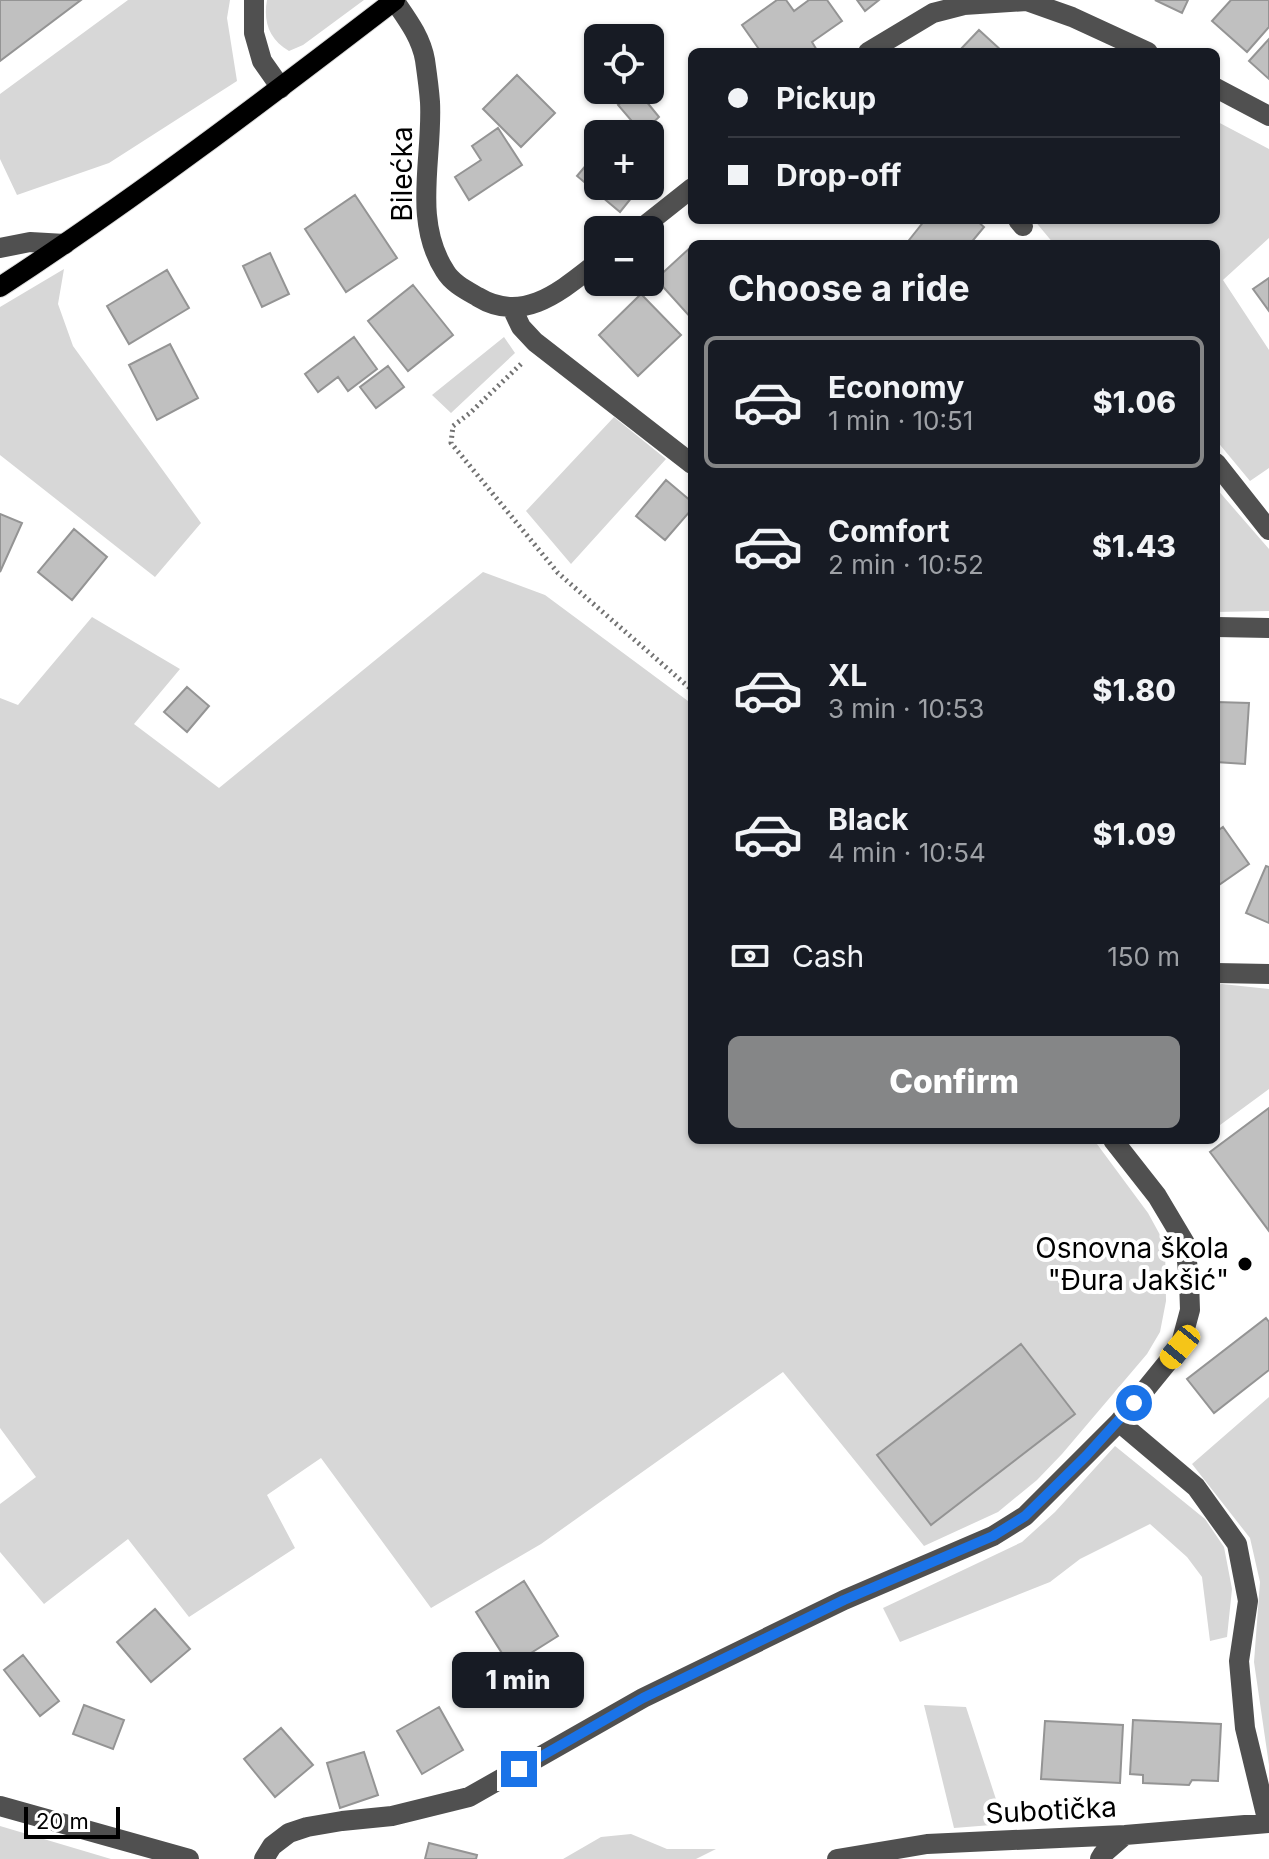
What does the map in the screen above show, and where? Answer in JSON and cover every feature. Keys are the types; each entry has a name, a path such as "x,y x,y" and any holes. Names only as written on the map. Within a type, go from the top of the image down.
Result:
{"main road":[{"path":"0,287 65,244 281,88 394,0"}],"street":[{"path":"254,0 254,33 262,61 281,88"},
{"name":"Bilećka","path":"394,0 414,29 424,56 430,103 426,204 429,231 438,258 456,284 486,302 512,308"},
{"path":"897,44 933,13 964,5 1027,1 1072,17 1139,48"},
{"path":"1220,90 1269,116"},
{"path":"657,216 688,191"},
{"path":"0,248 30,242 65,244"},
{"path":"584,272 548,299 512,308 521,327 535,342 688,461"},
{"path":"1220,468 1269,530"},
{"path":"1220,627 1269,628"},
{"path":"1220,973 1269,974"},
{"path":"264,1859 272,1846 289,1833 307,1827 392,1816 469,1797 643,1698 844,1600 993,1536 1025,1516 1119,1422 1180,1347 1190,1310 1185,1243 1157,1196 1116,1144"},
{"path":"1119,1422 1196,1487 1237,1544 1248,1601 1239,1661 1245,1728 1268,1823"},
{"path":"0,1806 189,1859"},
{"name":"Subotička","path":"837,1859 927,1844 1125,1835 1268,1823"},
{"path":"1100,1859 1125,1835"}],"path":[{"path":"535,342 522,364 453,426 451,443 558,573 688,687"}],"shaded area":[{"path":"128,0 230,0 227,18 237,81 109,163 17,195 0,159 0,94"},
{"path":"267,0 364,0 303,45 289,51 272,36 266,15"},
{"path":"1220,123 1269,149 1269,238 1223,280 1269,350 1269,468 1250,481 1220,445 1220,240 1051,240 1037,224 1220,224"},
{"path":"64,269 58,304 73,346 201,523 155,577 0,455 0,307"},
{"path":"504,337 515,353 451,413 432,395"},
{"path":"614,417 666,459 571,564 526,511"},
{"path":"1220,493 1269,549 1269,611 1220,612"},
{"path":"483,572 545,595 688,701 688,1144 1097,1144 1148,1213 1165,1244 1166,1301 1160,1332 1147,1354 1037,1480 998,1512 924,1546 783,1372 541,1544 431,1608 321,1458 267,1495 295,1548 189,1617 128,1539 44,1604 0,1552 0,1504 36,1477 0,1428 0,698 18,705 92,617 180,669 134,724 219,788"},
{"path":"1220,984 1269,989 1269,1089 1220,1125"},
{"path":"1269,1397 1269,1765 1254,1662 1260,1582 1250,1538 1192,1464"},
{"path":"1115,1446 1205,1519 1224,1547 1232,1589 1227,1637 1210,1641 1202,1577 1187,1557 1150,1524 1080,1559 1050,1582 900,1642 883,1608 1022,1542 1055,1512"},
{"path":"924,1705 966,1707 1004,1824 954,1828"},
{"path":"0,1826 111,1859 0,1859"},
{"path":"631,1834 667,1849 716,1849 696,1859 563,1859 601,1837"}],"building":[{"path":"0,0 81,0 0,61"},
{"path":"777,0 786,0 794,11 809,0 827,0 842,21 812,42 816,48 758,48 742,25"},
{"path":"857,0 879,0 865,11"},
{"path":"1155,0 1188,0 1182,13"},
{"path":"1231,0 1269,0 1269,27 1247,52 1212,21"},
{"path":"979,30 999,48 962,48"},
{"path":"1269,39 1269,79 1249,61"},
{"path":"517,75 555,113 521,147 483,109"},
{"path":"648,104 659,117 656,120 631,120 618,105"},
{"path":"498,128 522,165 469,200 455,177 481,160 472,146"},
{"path":"584,168 584,182 577,176"},
{"path":"355,195 397,258 346,292 305,229"},
{"path":"606,200 630,200 620,212"},
{"path":"922,224 981,224 984,227 973,240 909,240"},
{"path":"688,250 688,315 664,288 664,272"},
{"path":"270,253 289,294 262,307 243,266"},
{"path":"167,270 189,308 129,344 107,306"},
{"path":"1269,278 1269,311 1253,289"},
{"path":"413,285 453,335 408,371 368,321"},
{"path":"639,296 643,296 681,335 638,376 599,335"},
{"path":"354,337 377,369 348,391 338,377 318,392 305,374"},
{"path":"170,344 198,398 157,420 129,365"},
{"path":"388,366 404,387 376,408 360,387"},
{"path":"666,480 688,499 688,514 665,540 636,516"},
{"path":"0,514 22,523 0,572"},
{"path":"74,529 107,557 72,600 38,572"},
{"path":"187,687 209,706 187,732 164,712"},
{"path":"1220,702 1249,703 1245,764 1220,762"},
{"path":"1223,827 1249,864 1220,884 1220,829"},
{"path":"1266,866 1269,867 1269,923 1246,913"},
{"path":"1269,1108 1269,1231 1210,1152"},
{"path":"1266,1318 1269,1322 1269,1370 1214,1413 1187,1379"},
{"path":"1021,1344 1075,1414 931,1525 877,1455"},
{"path":"524,1581 558,1636 510,1666 476,1612"},
{"path":"155,1609 190,1649 151,1682 117,1642"},
{"path":"23,1655 59,1701 40,1716 4,1670"},
{"path":"84,1705 124,1720 113,1749 73,1734"},
{"path":"439,1707 463,1750 422,1774 397,1731"},
{"path":"1133,1720 1221,1724 1218,1781 1192,1780 1189,1785 1143,1783 1143,1775 1130,1774"},
{"path":"1045,1721 1123,1725 1120,1783 1041,1779"},
{"path":"281,1728 313,1765 275,1797 244,1759"},
{"path":"364,1752 378,1795 340,1808 327,1763"},
{"path":"429,1843 477,1855 476,1859 425,1859"}],"place":[{"name":"Osnovna škola \"Đura Jakšić\"","path":"1245,1264"}],"route":[{"path":"519,1769 643,1698 844,1600 993,1536 1025,1516 1134,1403"}]}
